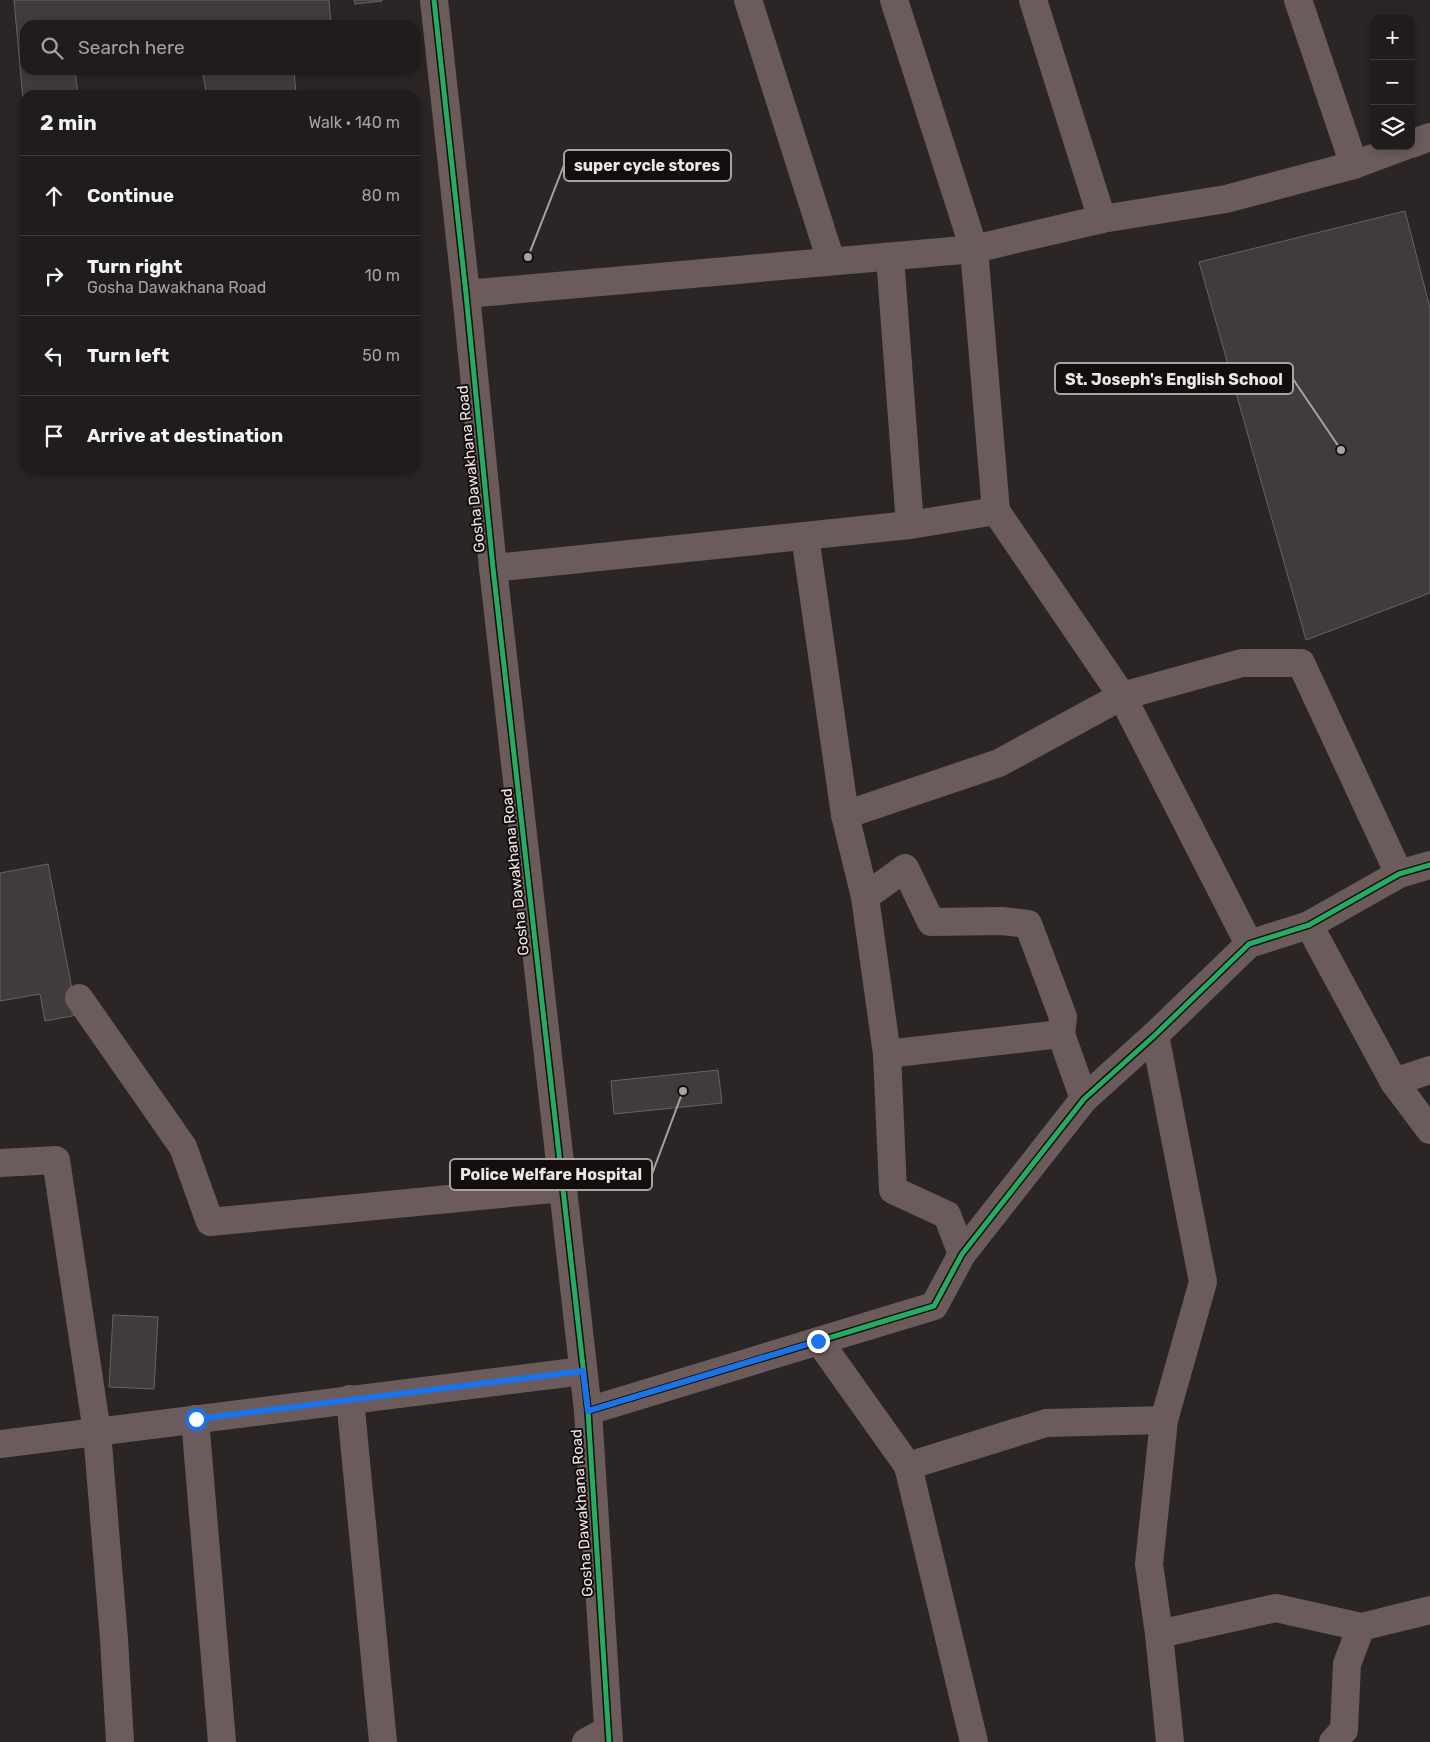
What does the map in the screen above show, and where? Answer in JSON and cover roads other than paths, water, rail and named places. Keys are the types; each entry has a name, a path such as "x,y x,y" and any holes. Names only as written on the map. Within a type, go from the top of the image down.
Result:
{"street":[{"name":"Gosha Dawakhana Road","path":"434,0 493,568 588,1411 601,1738"},
{"path":"748,0 831,261"},
{"path":"894,0 974,249 996,511 1122,696 1249,944"},
{"path":"1033,0 1102,219"},
{"path":"1298,0 1354,165"},
{"path":"1415,143 1430,137"},
{"path":"466,294 974,249 1102,219 1226,199 1354,165 1394,150"},
{"path":"890,257 910,525"},
{"path":"493,568 910,525 996,511"},
{"path":"805,536 845,815 865,897 887,1054 893,1190 946,1215 962,1254"},
{"path":"845,815 999,763 1122,696 1242,663 1301,663 1399,874"},
{"path":"588,1411 934,1306 962,1254 1084,1099 1155,1035 1249,944 1309,925 1399,874 1430,865"},
{"path":"865,897 905,868 931,922 1002,921 1028,924 1063,1018 1060,1034 1084,1099"},
{"path":"1309,925 1394,1082 1430,1130"},
{"path":"79,998 183,1146 210,1222 563,1188"},
{"path":"887,1054 1060,1034"},
{"path":"1155,1035 1202,1282 1164,1420 1149,1564 1159,1634 1170,1742"},
{"path":"1394,1082 1430,1070"},
{"path":"0,1164 56,1160 97,1432 114,1639 120,1742"},
{"path":"818,1341 908,1466 974,1742"},
{"path":"0,1444 583,1371"},
{"path":"350,1399 383,1742"},
{"path":"196,1419 222,1742"},
{"path":"908,1466 1046,1423 1164,1420"},
{"path":"1159,1634 1276,1608 1360,1627 1430,1610"},
{"path":"1334,1742 1344,1730 1347,1664 1360,1627"}],"place":[{"name":"super cycle stores","path":"528,257"},
{"name":"St. Joseph's English School","path":"1341,450"},
{"name":"Police Welfare Hospital","path":"683,1091"}]}
